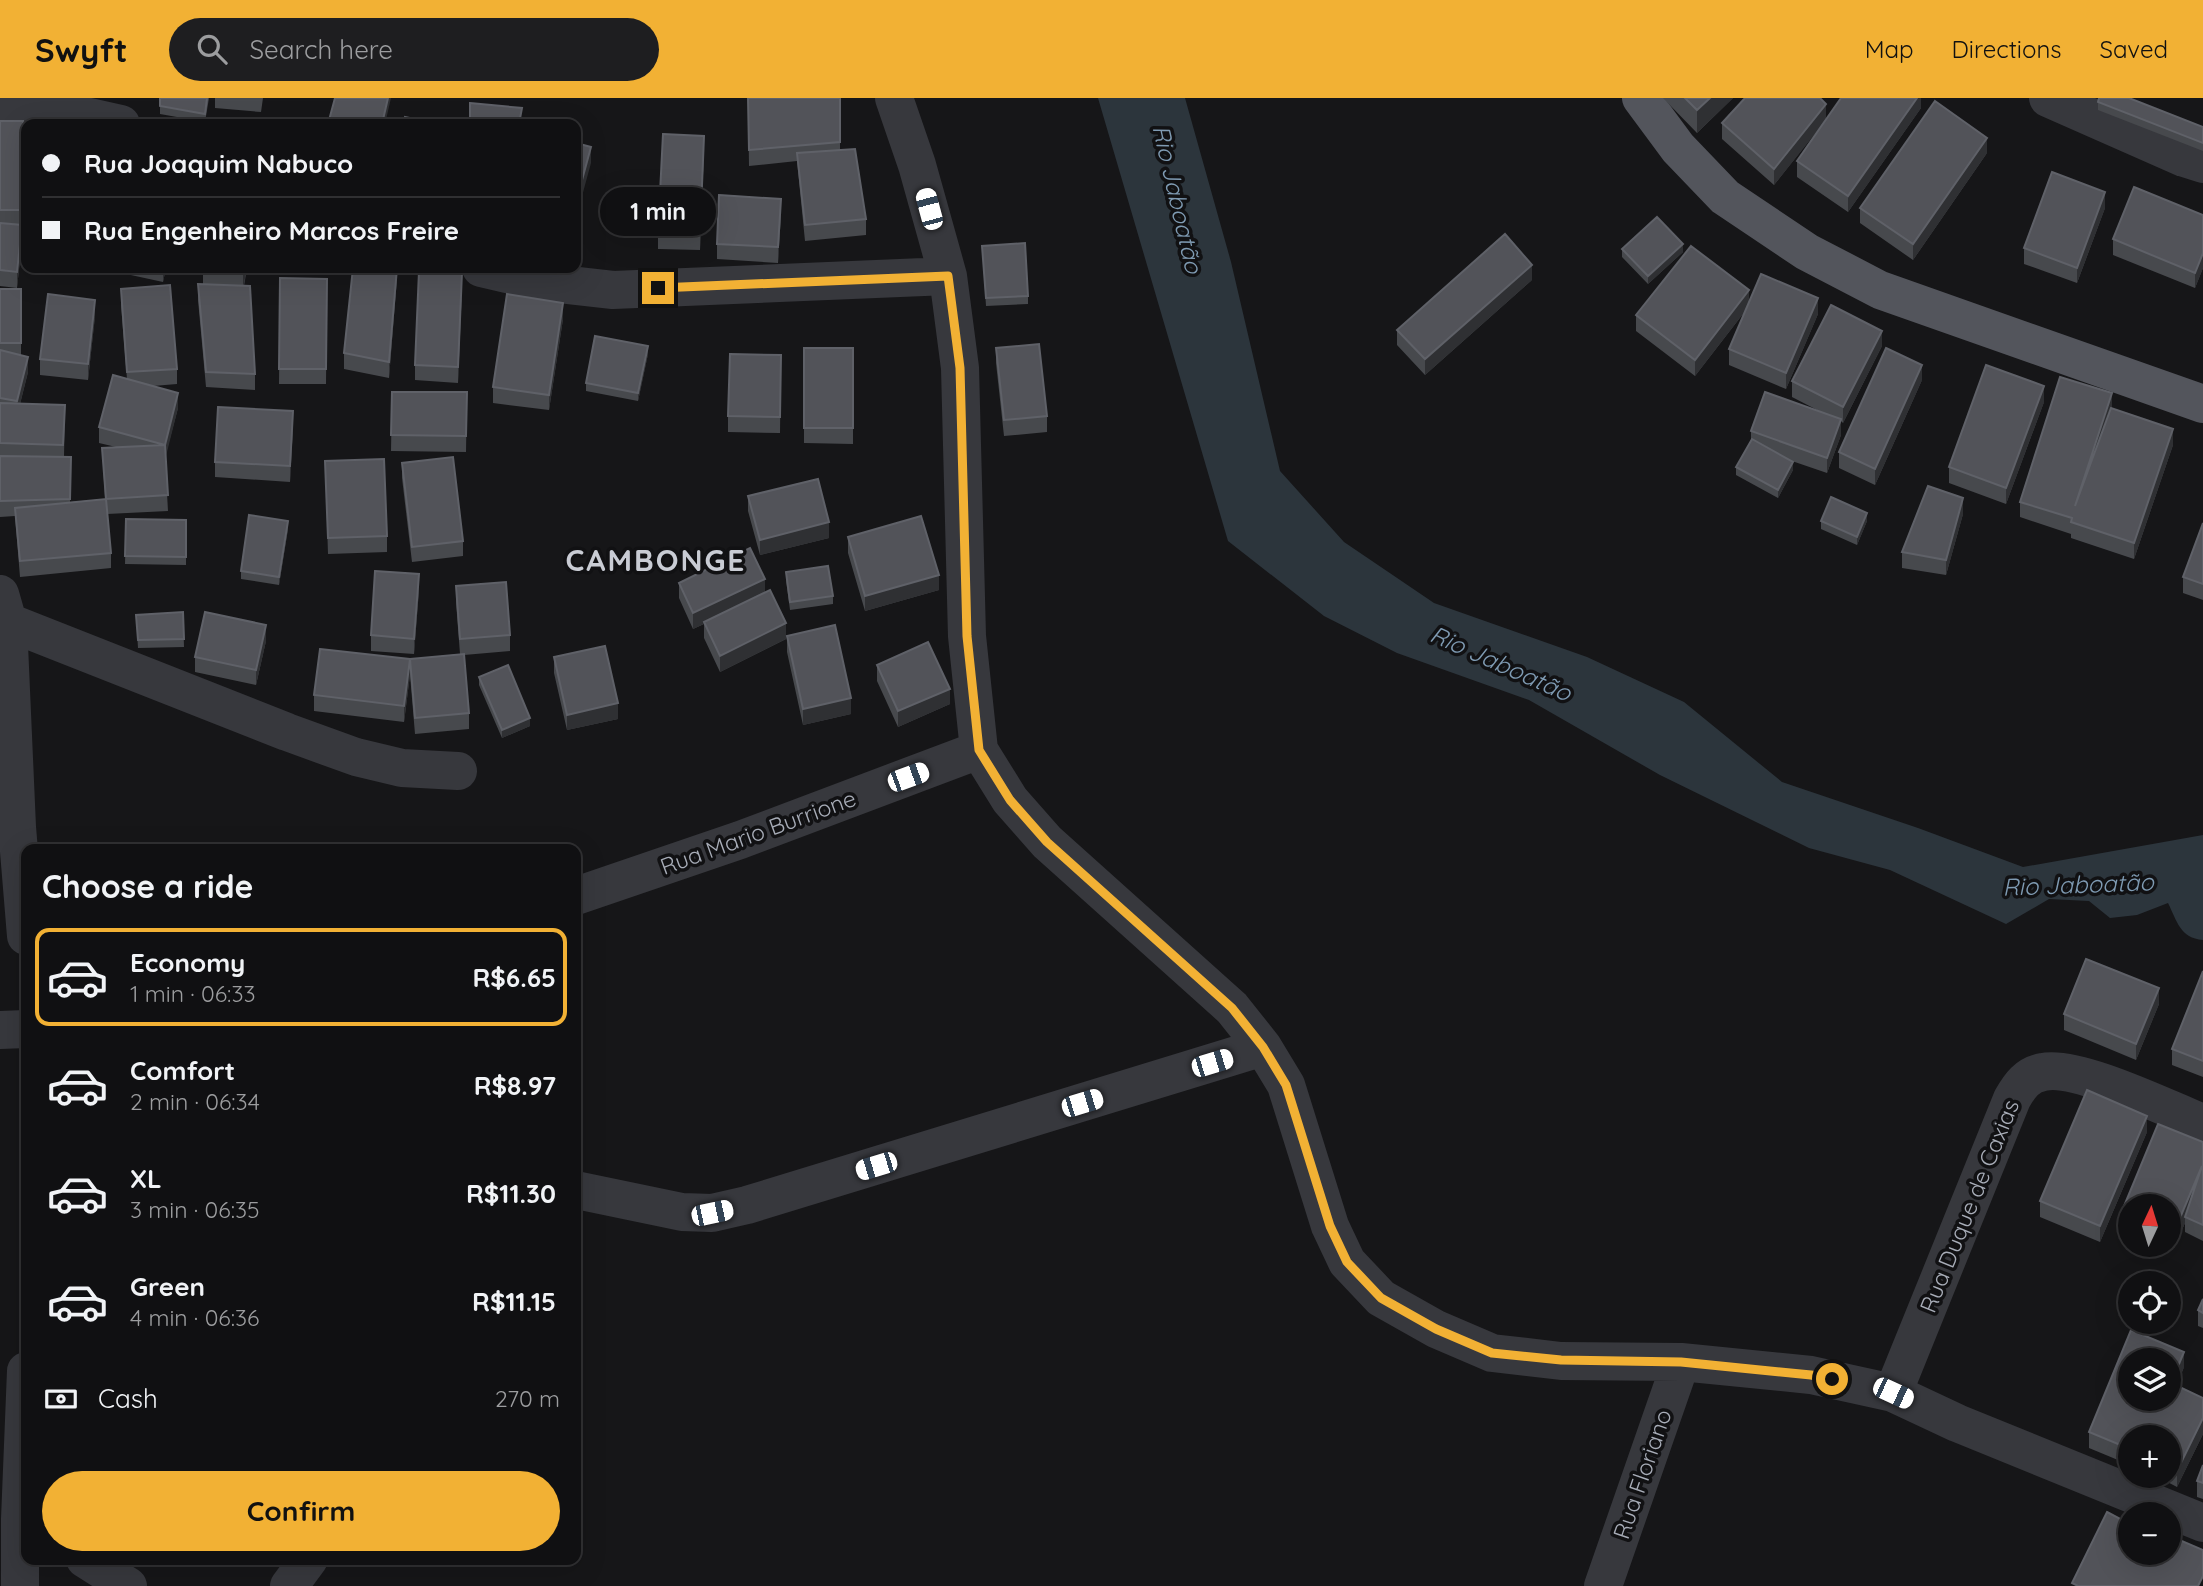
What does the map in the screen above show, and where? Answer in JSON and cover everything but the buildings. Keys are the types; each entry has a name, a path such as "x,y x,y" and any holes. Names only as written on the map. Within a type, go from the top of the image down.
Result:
{"main road":[{"path":"1641,98 1678,148 1725,197 1807,252 1880,290 2203,404"}],"street":[{"path":"894,98 917,165 948,276 960,368 967,636 979,750 1010,800 1047,842 1232,1008 1263,1047 1286,1085 1330,1226 1347,1262 1381,1298 1436,1329 1492,1353 1561,1360 1681,1362 1811,1375 1893,1393 1957,1423 2203,1523"},
{"path":"2048,98 2203,164"},
{"path":"0,102 98,119"},
{"path":"503,273 542,282 613,289 948,276"},
{"path":"21,875 4,608 287,732 356,757 402,768 458,771"},
{"name":"Rua Mario Burrione","path":"581,894 740,840 979,750"},
{"path":"0,1030 21,1030"},
{"path":"581,1191 682,1212 712,1213 747,1205 1263,1047"},
{"name":"Rua Duque de Caxias","path":"1893,1393 2012,1099 2022,1082 2045,1071 2059,1070 2081,1074 2203,1123"},
{"name":"Rua Floriano","path":"1603,1586 1681,1362"},
{"path":"20,1586 15,1517 21,1437"},
{"path":"95,1565 128,1586"},
{"path":"289,1586 305,1565"}],"water":[{"name":"Rio Jaboatão","path":"1098,98 1185,98 1231,262 1280,471 1344,542 1434,603 1587,657 1684,702 1782,782 2023,867 2203,835 2203,940 2195,939 2184,932 2168,903 2137,915 2110,918 2089,901 2049,899 2006,924 1890,870 1809,848 1660,775 1529,700 1397,653 1324,616 1228,541"}],"district":[{"name":"CAMBONGE","path":"656,560"}],"route":[{"path":"658,288 948,276 960,368 967,636 979,750 1010,800 1047,842 1232,1008 1263,1047 1286,1085 1330,1226 1347,1262 1381,1298 1436,1329 1492,1353 1561,1360 1681,1362 1832,1379"}]}
